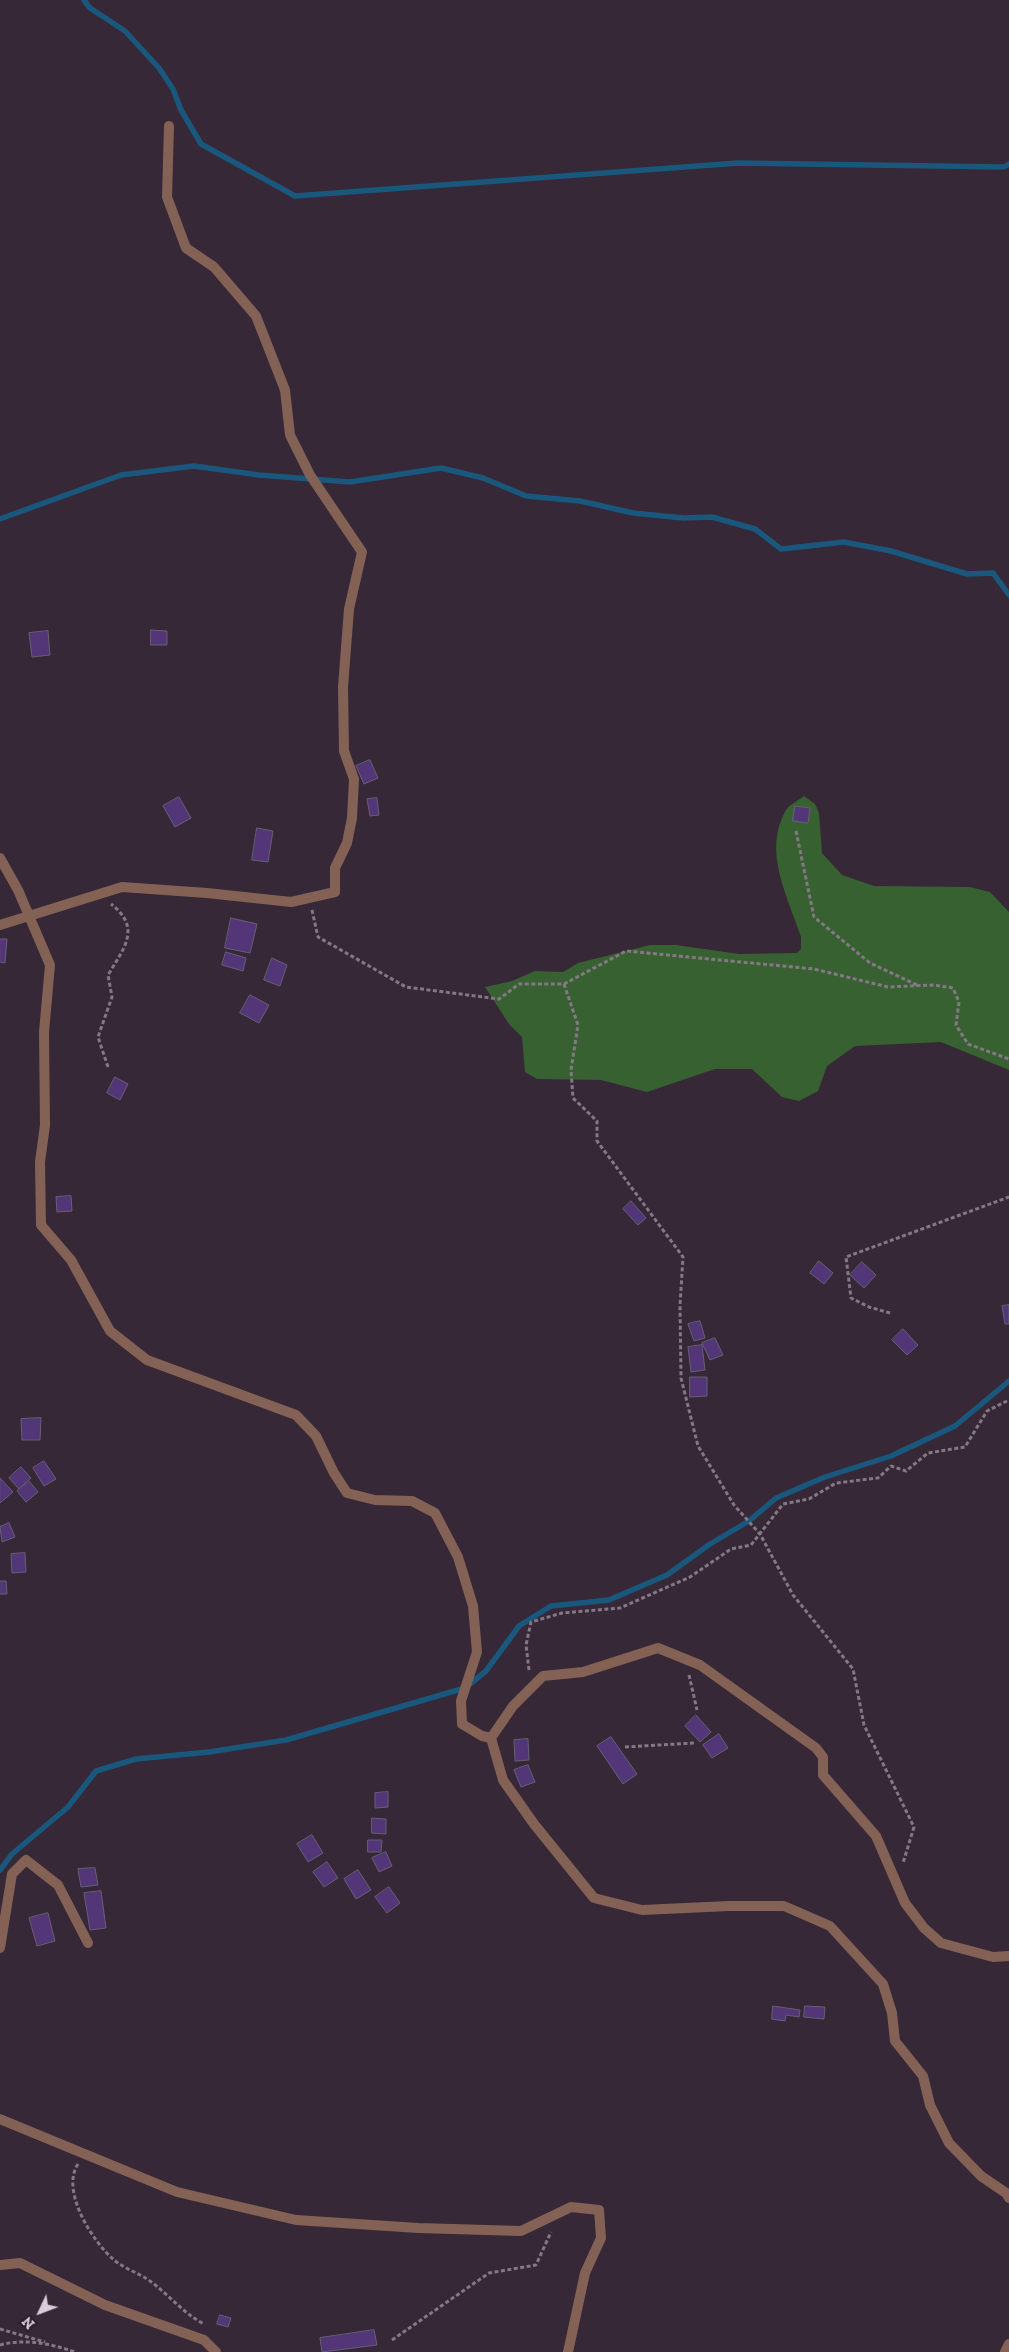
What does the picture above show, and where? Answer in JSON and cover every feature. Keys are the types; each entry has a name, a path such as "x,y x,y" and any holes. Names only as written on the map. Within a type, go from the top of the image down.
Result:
{"street":[{"path":"0,925 122,887 207,892 291,902 310,898 335,892 335,868 348,843 352,818 354,780 344,751 343,687 349,609 362,552 310,475 290,435 285,390 256,316 214,267 186,248 167,197 169,126"},
{"path":"0,858 18,890 50,965 44,1032 46,1076 45,1125 40,1162 41,1225 71,1260 110,1331 148,1360 296,1415 316,1436 334,1473 347,1493 375,1500 412,1501 435,1513 458,1557 473,1606 477,1652 460,1701 462,1724 482,1736 491,1738"},
{"path":"1009,1956 993,1957 941,1943 924,1928 905,1903 876,1836 822,1775 823,1757 816,1748 700,1665 658,1648 583,1672 543,1676 512,1706 491,1738 503,1780 534,1824 594,1898 642,1910 729,1906 784,1906 830,1926 883,1984 892,2013 895,2041 924,2076 930,2105 949,2143 981,2176 1006,2193 1009,2198"},
{"path":"0,1948 12,1874 26,1860 58,1885 88,1943"},
{"path":"0,2119 176,2192 296,2220 418,2228 522,2232 571,2208 599,2210 601,2238 585,2273 568,2352"},
{"path":"0,2265 20,2263 105,2305 204,2340 216,2352"},
{"path":"1005,2352 1009,2344"}],"path":[{"path":"796,831 814,917 870,963 918,986"},
{"path":"98,895 123,913 129,927 125,946 108,975 112,998 98,1037 108,1067"},
{"path":"310,898 318,937 406,987 499,999 520,984 564,984 626,951 814,969 888,987 934,985 954,988 960,1002 956,1025 968,1044 1009,1059"},
{"path":"564,984 578,1025 571,1070 573,1098 596,1121 597,1141 683,1257 680,1305 681,1378 698,1446 734,1505 760,1534 793,1595 854,1669 864,1725 914,1827 896,1885"},
{"path":"890,1313 869,1308 851,1298 846,1257 1009,1197"},
{"path":"535,1684 530,1671 526,1645 531,1622 562,1613 620,1608 690,1577 731,1549 751,1545 783,1504 809,1499 836,1483 878,1478 891,1466 906,1471 928,1453 965,1447 987,1411 1009,1400"},
{"path":"686,1660 697,1710"},
{"path":"625,1748 694,1743"},
{"path":"84,2155 73,2171 76,2206 95,2240 115,2261 150,2281 191,2317 210,2327 204,2340"},
{"path":"392,2340 488,2273 536,2265 559,2213"},
{"path":"0,2329 51,2343 75,2352"},
{"path":"0,2345 12,2342 51,2343"}],"green space":[{"path":"804,796 815,804 819,813 822,853 842,875 874,886 970,887 990,892 1009,912 1009,1070 941,1042 855,1046 827,1066 818,1091 799,1101 782,1097 752,1069 715,1069 647,1092 601,1080 537,1079 525,1072 522,1037 509,1024 485,987 512,981 535,971 563,972 578,963 650,945 676,945 739,954 797,953 801,949 801,937 784,890 777,858 776,842 779,826 786,810"}],"building":[{"path":"151,630 167,631 167,645 151,645"},
{"path":"48,631 50,655 32,657 29,633"},
{"path":"370,760 378,778 364,784 356,766"},
{"path":"179,797 191,818 175,827 163,806"},
{"path":"377,798 379,815 370,816 367,799"},
{"path":"795,806 810,808 808,823 793,821"},
{"path":"257,828 273,831 268,862 252,860"},
{"path":"231,918 257,924 250,953 225,948"},
{"path":"0,939 7,939 5,963 0,962"},
{"path":"226,952 246,958 243,971 222,965"},
{"path":"272,958 287,965 280,986 264,980"},
{"path":"250,995 269,1005 259,1023 240,1013"},
{"path":"115,1077 128,1084 120,1100 107,1093"},
{"path":"71,1196 72,1211 57,1212 56,1197"},
{"path":"631,1201 646,1218 638,1225 623,1209"},
{"path":"819,1261 833,1273 824,1284 810,1273"},
{"path":"862,1262 876,1275 864,1288 850,1275"},
{"path":"1009,1305 1009,1324 1005,1324 1002,1306"},
{"path":"700,1321 705,1338 694,1341 688,1324"},
{"path":"903,1329 918,1345 907,1355 892,1340"},
{"path":"715,1338 723,1355 710,1360 702,1343"},
{"path":"702,1345 705,1370 691,1372 688,1347"},
{"path":"690,1377 707,1377 707,1396 690,1397"},
{"path":"41,1418 40,1440 22,1440 21,1419"},
{"path":"44,1461 56,1479 44,1486 33,1468"},
{"path":"21,1467 31,1478 19,1489 9,1478"},
{"path":"0,1478 13,1492 0,1503"},
{"path":"29,1481 38,1492 26,1502 17,1491"},
{"path":"9,1523 15,1537 2,1542 0,1527"},
{"path":"25,1553 26,1572 12,1573 11,1554"},
{"path":"0,1581 6,1581 7,1594 0,1594"},
{"path":"696,1715 711,1732 700,1742 685,1726"},
{"path":"719,1734 728,1748 712,1758 703,1745"},
{"path":"611,1737 637,1774 623,1784 597,1746"},
{"path":"528,1739 529,1760 515,1761 514,1740"},
{"path":"528,1765 535,1782 521,1787 514,1770"},
{"path":"388,1792 388,1807 375,1808 375,1793"},
{"path":"372,1818 386,1819 386,1834 372,1833"},
{"path":"312,1835 323,1853 308,1862 297,1844"},
{"path":"368,1840 382,1840 381,1852 368,1852"},
{"path":"386,1852 392,1866 379,1872 372,1858"},
{"path":"327,1862 338,1878 324,1887 313,1872"},
{"path":"95,1868 98,1885 81,1887 78,1869"},
{"path":"358,1870 371,1890 356,1899 344,1879"},
{"path":"389,1887 400,1903 387,1913 375,1897"},
{"path":"101,1891 106,1928 90,1930 84,1893"},
{"path":"48,1913 55,1941 37,1946 29,1918"},
{"path":"773,2006 800,2010 799,2017 786,2015 785,2021 772,2019"},
{"path":"805,2006 825,2007 824,2019 804,2017"},
{"path":"220,2315 231,2318 228,2327 217,2324"},
{"path":"374,2330 377,2345 322,2352 320,2338"}],"waterway":[{"path":"84,0 90,8 125,31 159,68 173,89 181,110 201,144 295,196 738,163 1004,167 1009,164"},
{"path":"0,519 121,475 194,466 259,475 350,482 441,468 483,478 526,496 580,501 633,513 684,518 712,517 755,529 781,549 844,542 891,551 967,574 993,573 1009,595"},
{"path":"0,1870 12,1854 68,1807 96,1771 136,1759 209,1752 286,1740 465,1688 486,1671 519,1626 551,1606 609,1600 667,1575 710,1544 749,1521 776,1498 825,1477 891,1456 955,1426 1009,1381"}]}
